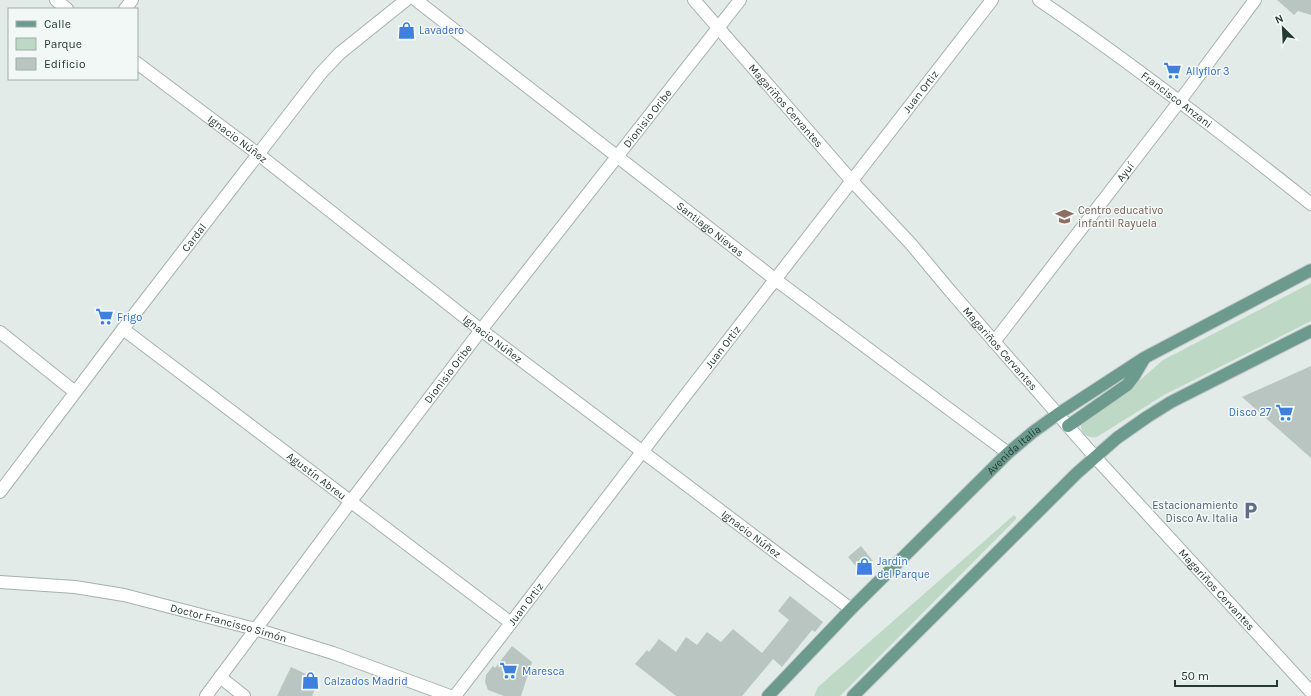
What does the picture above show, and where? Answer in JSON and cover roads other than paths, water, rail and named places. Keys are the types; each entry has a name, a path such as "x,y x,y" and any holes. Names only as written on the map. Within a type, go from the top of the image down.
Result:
{"main road":[{"name":"Avenida Italia","path":"768,696 851,609 1008,453 1033,432 1144,358 1311,270"},
{"path":"853,696 1077,473 1123,434 1146,417 1171,402 1311,331"},
{"path":"1068,426 1127,385 1144,358"}],"street":[{"path":"56,0 66,8"},
{"name":"Cardal","path":"0,492 123,329 321,73 340,53 406,0"},
{"name":"Santiago Nievas","path":"416,0 617,158 776,280 1008,453"},
{"name":"Magariños Cervantes","path":"694,0 851,180 911,244 994,342 1095,457 1308,693"},
{"name":"Dionisio Oribe","path":"206,696 351,501 481,330 740,0"},
{"name":"Juan Ortiz","path":"455,696 776,280 851,180 992,0"},
{"name":"Francisco Anzani","path":"1039,0 1086,32 1228,138 1311,204"},
{"name":"Ayuí","path":"994,342 1179,102 1255,0"},
{"name":"Ignacio Núñez","path":"138,64 258,154 481,330 851,609"},
{"name":"Agustín Abreu","path":"123,329 511,623"},
{"path":"0,332 75,392"},
{"name":"Doctor Francisco Simón","path":"0,582 76,587 124,595 255,629 333,653 450,696"},
{"path":"220,677 244,696"}],"place":[{"name":"Lavadero","path":"406,30"},
{"name":"Allyflor 3","path":"1173,71"},
{"name":"Centro educativo infantil Rayuela","path":"1065,216"},
{"name":"Frigo","path":"104,317"},
{"name":"Disco 27","path":"1284,412"},
{"name":"Estacionamiento Disco Av. Italia","path":"1251,511"},
{"name":"Jardin del Parque","path":"864,567"},
{"name":"Maresca","path":"509,671"},
{"name":"Calzados Madrid","path":"311,681"}]}
